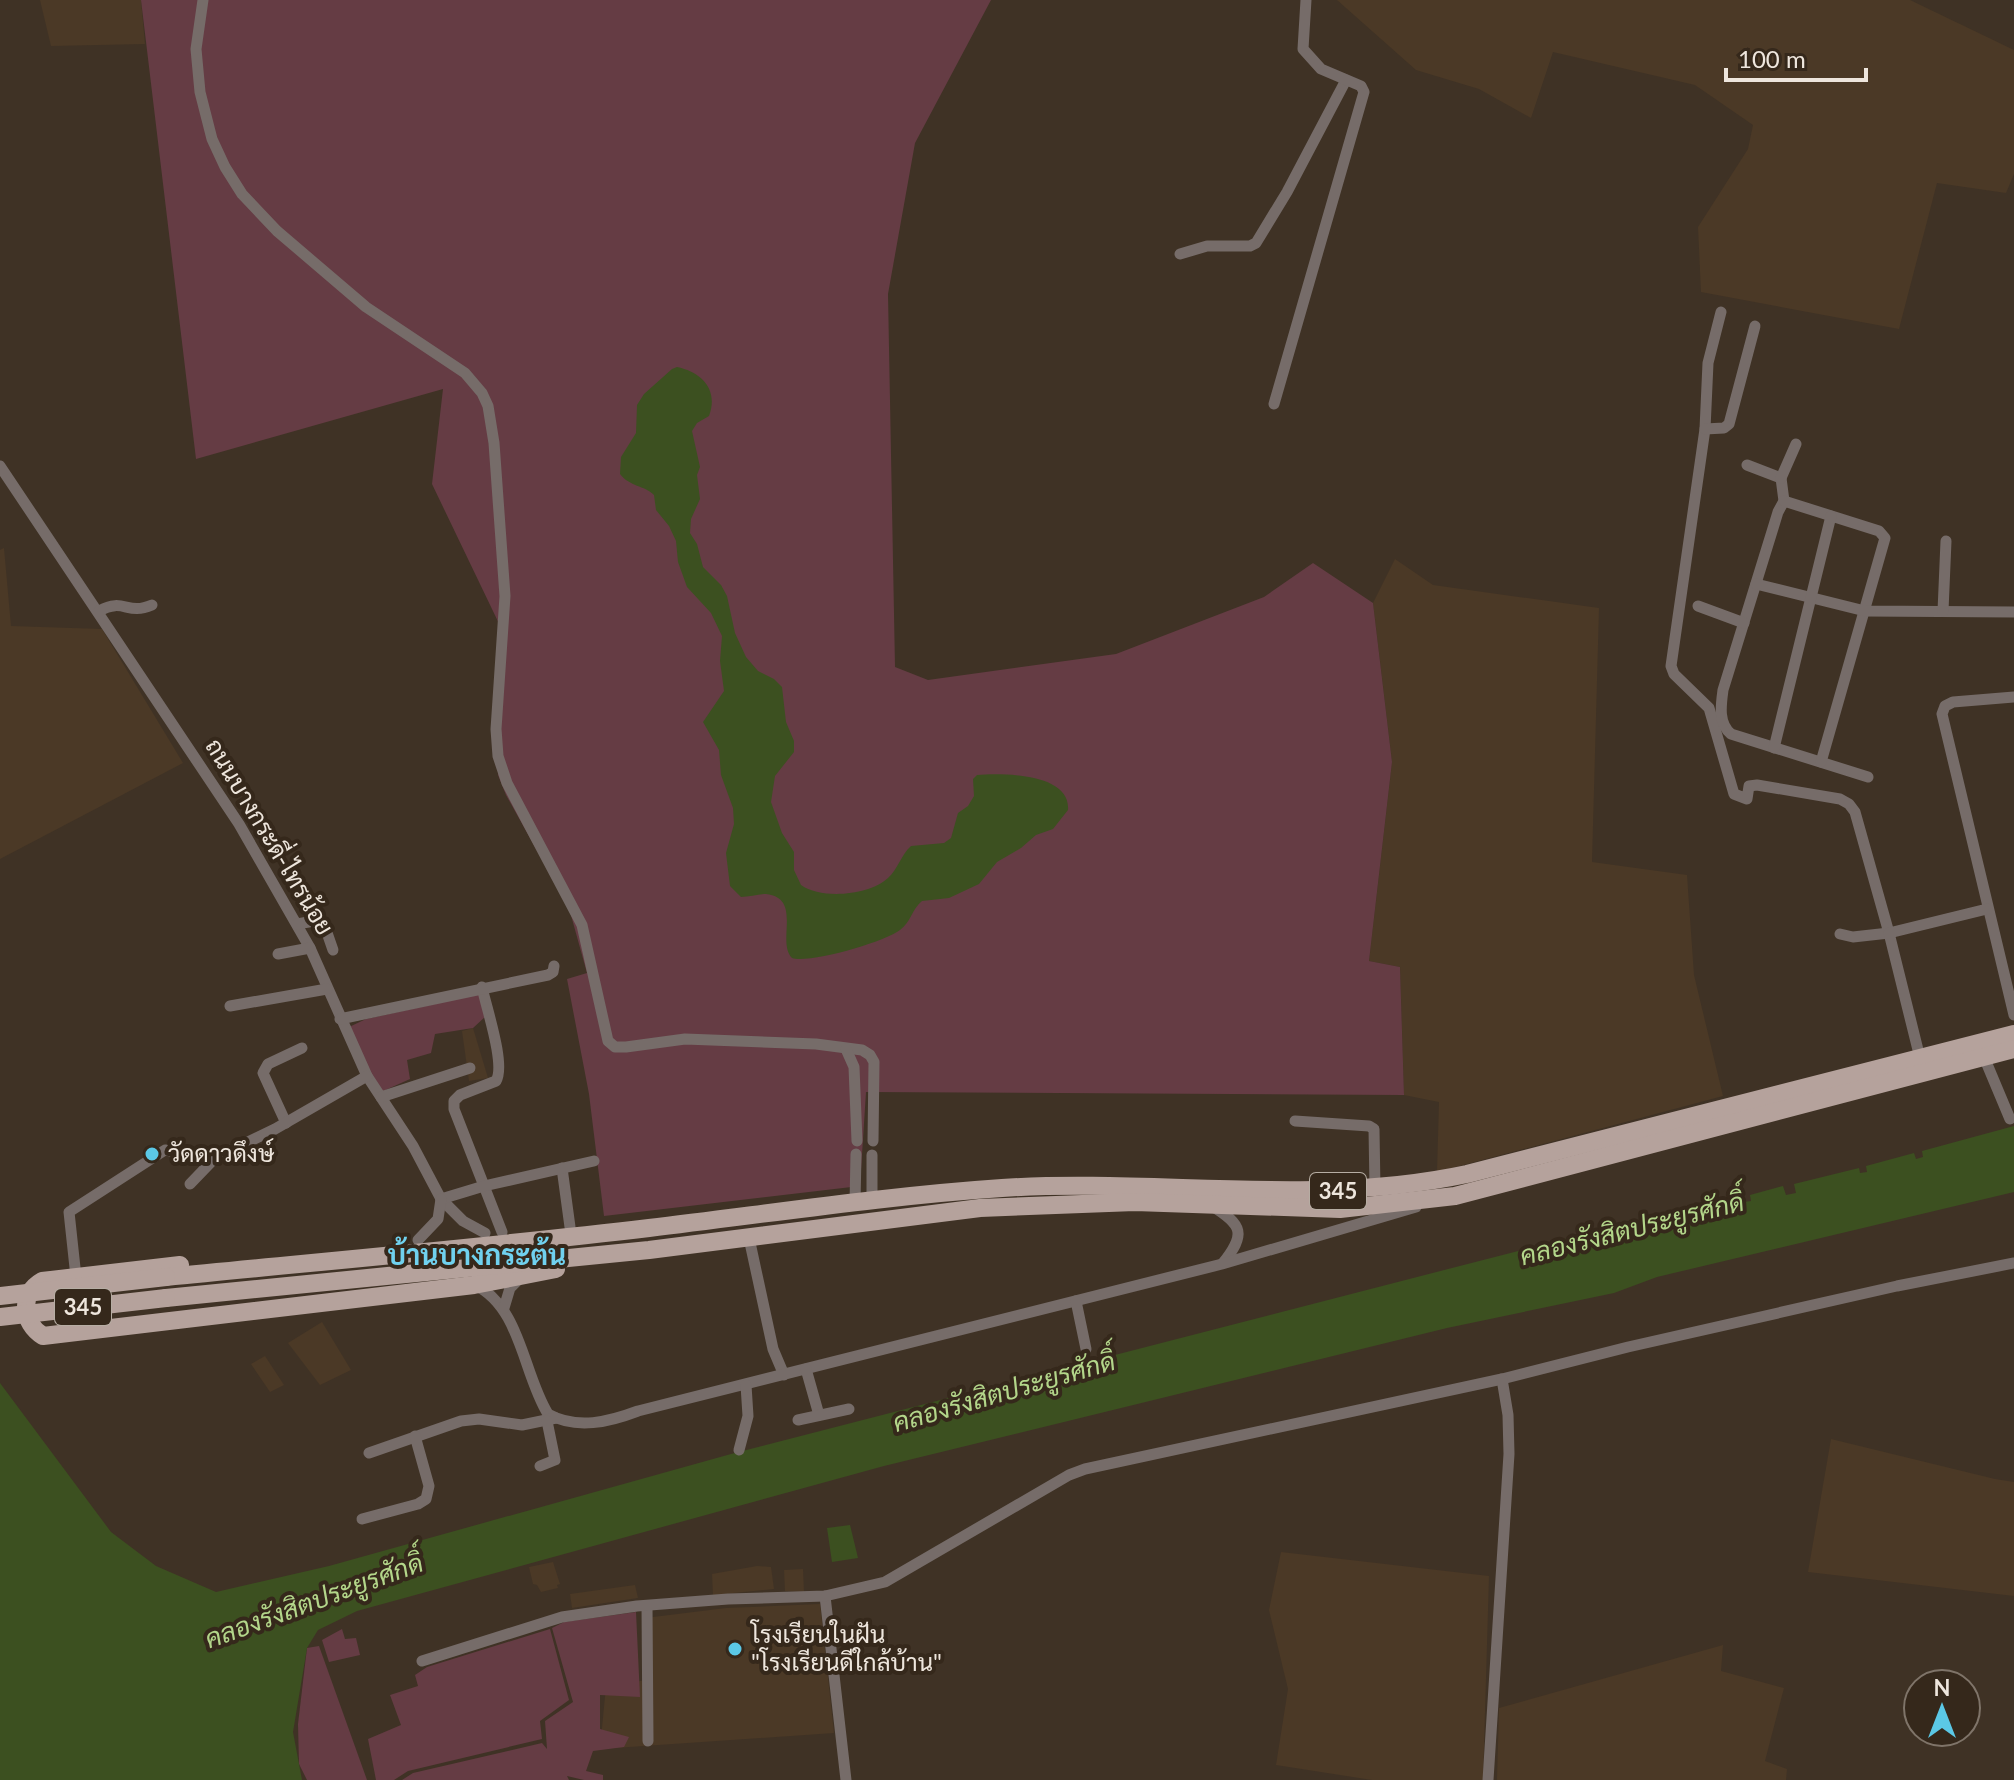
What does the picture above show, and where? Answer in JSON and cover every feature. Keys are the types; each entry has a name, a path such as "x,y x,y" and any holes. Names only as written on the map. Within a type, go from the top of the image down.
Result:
{"main road":[{"name":"345","path":"0,1296 864,1202 1052,1186 1127,1185 1297,1192 1375,1189 1435,1181 1481,1170 2014,1034"},
{"name":"345","path":"0,1317 649,1250 926,1213 994,1207 1135,1202 1340,1209 1455,1196 2014,1049"},
{"path":"646,1228 570,1227 493,1232 42,1281 32,1287 25,1310 27,1320 43,1336 474,1285 649,1250"}],"street":[{"path":"203,0 196,49 200,92 212,139 242,194 277,231 366,307 465,373 482,393 488,406 494,443 505,596 496,729 498,756 507,783 582,925 608,1041 615,1047 701,1039 816,1044 862,1050 874,1062 873,1141"},
{"path":"1274,404 1364,92 1361,86 1321,69 1303,49 1306,0"},
{"path":"1180,254 1207,246 1250,246 1256,243 1319,134 1346,80"},
{"path":"1721,312 1708,363 1705,429 1671,666 1674,674 1709,708 1734,794 1747,799 1749,786 1757,785 1840,799 1855,812 1920,1058"},
{"path":"1705,429 1724,428 1729,424 1755,326"},
{"path":"1796,444 1781,478 1784,501 1723,690 1722,719 1725,729 1731,734 1868,777"},
{"path":"1747,465 1781,478"},
{"name":"ถนนบางกระดี่-ไทรน้อย","path":"0,466 239,824 310,948 367,1076 413,1146 441,1199 463,1221 493,1232"},
{"path":"1784,501 1879,531 1885,538 1821,762"},
{"path":"1774,748 1831,516"},
{"path":"1943,611 1946,541"},
{"path":"1756,584 1865,611 2014,612"},
{"path":"99,611 112,604 131,609 152,605"},
{"path":"1698,606 1744,623"},
{"path":"2014,697 1953,702 1945,706 1942,714 2014,1015"},
{"path":"1840,934 1853,937 1889,933 1987,909"},
{"path":"297,924 320,920 333,950"},
{"path":"278,954 310,948"},
{"path":"340,1019 548,975 553,972 554,966"},
{"path":"482,987 499,1059 499,1077 460,1095 454,1101 454,1109 484,1186 493,1232"},
{"path":"230,1006 327,989"},
{"path":"286,1123 263,1073 268,1064 302,1048"},
{"path":"846,1049 854,1067 857,1141"},
{"path":"1984,1057 2010,1119"},
{"path":"381,1097 470,1068"},
{"path":"190,1184 215,1158 286,1123 367,1076"},
{"path":"1295,1121 1369,1126 1374,1129 1375,1189"},
{"path":"76,1277 69,1212 165,1150 215,1158"},
{"path":"856,1154 864,1202"},
{"path":"864,1202 872,1155"},
{"path":"418,1240 438,1219 441,1199 594,1161"},
{"path":"562,1168 570,1227"},
{"path":"369,1453 461,1421 479,1419 522,1425 551,1420 576,1423 610,1421 638,1411 1222,1264 1455,1196"},
{"path":"1211,1205 1232,1218 1238,1226 1239,1239 1222,1264"},
{"path":"749,1238 773,1349 784,1375"},
{"path":"422,1661 562,1617 728,1599 825,1596 885,1582 1057,1482 1085,1469 1502,1379 1897,1286 2014,1263"},
{"path":"504,1308 510,1288 519,1279 535,1273"},
{"path":"474,1285 495,1297 504,1308 551,1420 555,1460 540,1466"},
{"path":"1076,1301 1086,1349"},
{"path":"806,1369 819,1415"},
{"path":"1488,1780 1509,1454 1508,1415 1502,1379"},
{"path":"739,1450 748,1416 746,1385"},
{"path":"798,1420 849,1409"},
{"path":"362,1519 426,1499 429,1486 415,1436"},
{"path":"825,1596 846,1780"},
{"path":"647,1606 648,1741"}],"shaded area":[{"path":"40,0 141,0 145,44 51,46"},
{"path":"141,0 991,0 915,143 888,294 895,667 928,680 1116,654 1264,597 1313,563 1373,603 1392,762 1369,961 1400,967 1404,1095 866,1092 860,1186 604,1216 589,1094 567,979 587,973 569,908 498,775 497,696 504,634 432,484 443,389 196,459"},
{"path":"1337,0 1910,0 2014,50 2014,174 2006,193 1937,183 1899,329 1701,292 1698,227 1748,149 1753,125 1695,85 1553,52 1531,118 1479,89 1416,70"},
{"path":"4,548 11,626 102,629 183,763 0,859 0,550"},
{"path":"1395,559 1433,585 1599,608 1592,862 1687,875 1694,975 1723,1096 1437,1172 1439,1102 1404,1095 1400,967 1369,961 1392,762 1373,603"},
{"path":"480,994 486,1016 473,1028 435,1034 431,1053 407,1060 410,1079 381,1092 347,1028 366,1019"},
{"path":"473,1028 488,1078 469,1081 462,1031"},
{"path":"322,1322 351,1370 320,1385 288,1343"},
{"path":"265,1356 284,1385 270,1392 251,1364"},
{"path":"1831,1439 2014,1482 2014,1596 1808,1572"},
{"path":"1281,1552 1489,1576 1483,1780 1372,1780 1276,1765 1288,1689 1269,1610"},
{"path":"553,1562 560,1584 558,1588 541,1592 533,1584 529,1567"},
{"path":"757,1566 771,1567 774,1589 713,1595 712,1574"},
{"path":"803,1569 804,1592 785,1591 784,1570"},
{"path":"635,1585 638,1598 572,1608 570,1594"},
{"name":"โรงเรียนในฝัน \"โรงเรียนดีใกล้บ้าน\"","path":"820,1604 834,1733 600,1749 606,1686 647,1680 645,1618 726,1608"},
{"path":"636,1612 640,1697 600,1695 600,1729 629,1737 624,1747 593,1751 586,1771 603,1775 603,1780 567,1776 569,1780 402,1780 413,1773 542,1743 547,1749 545,1721 573,1702 552,1628 564,1622"},
{"path":"342,1629 345,1639 356,1638 360,1655 329,1662 322,1640"},
{"path":"550,1629 569,1700 540,1721 542,1739 408,1771 394,1780 376,1780 368,1739 401,1725 390,1695 418,1686 415,1675 427,1667"},
{"path":"1723,1645 1721,1671 1784,1688 1765,1761 1787,1769 1786,1780 1497,1780 1499,1708"},
{"path":"319,1646 367,1780 307,1780 299,1764 298,1724 307,1648"}],"water":[{"path":"677,367 694,373 706,383 712,398 709,416 697,423 692,431 700,467 697,475 700,499 691,519 690,533 697,544 703,567 727,596 735,633 746,657 758,671 782,687 786,722 794,741 794,752 775,776 771,802 782,833 794,852 794,870 801,885 821,893 846,894 880,884 911,846 944,843 951,838 958,813 968,806 974,796 973,779 977,775 1033,778 1059,789 1066,798 1068,810 1053,829 1036,835 997,862 979,884 949,898 922,901 900,930 863,946 814,958 792,958 786,942 783,903 777,897 766,894 741,897 730,886 726,853 734,824 733,808 721,775 719,750 703,722 724,691 720,661 722,636 711,613 687,587 678,562 676,541 656,510 654,495 620,474 621,457 636,433 637,405 644,394"},
{"name":"คลองรังสิตประยูรศักดิ์","path":"2014,1126 2014,1192 1657,1277 1614,1293 1447,1328 884,1466 357,1611 318,1630 307,1648 293,1732 302,1780 0,1780 0,1383 111,1532 156,1566 216,1592 329,1566 731,1454 1576,1236 1580,1247 1599,1242 1596,1232 1615,1228 1617,1237 1632,1233 1631,1225 1655,1218 1657,1225 1668,1222 1667,1216 1698,1208 1700,1213 1711,1210 1709,1205 1742,1197 1744,1202 1751,1201 1750,1195 1783,1186 1786,1195 1796,1193 1794,1184 1859,1168 1860,1173 1867,1172 1866,1166 1914,1153 1916,1159 1923,1157 1922,1151"},
{"path":"850,1525 858,1558 832,1562 827,1528"}],"place":[{"name":"วัดดาวดึงษ์","path":"152,1154"},
{"name":"โรงเรียนในฝัน \"โรงเรียนดีใกล้บ้าน\"","path":"735,1649"}],"district":[{"name":"บ้านบางกระต้น","path":"477,1255"}]}
